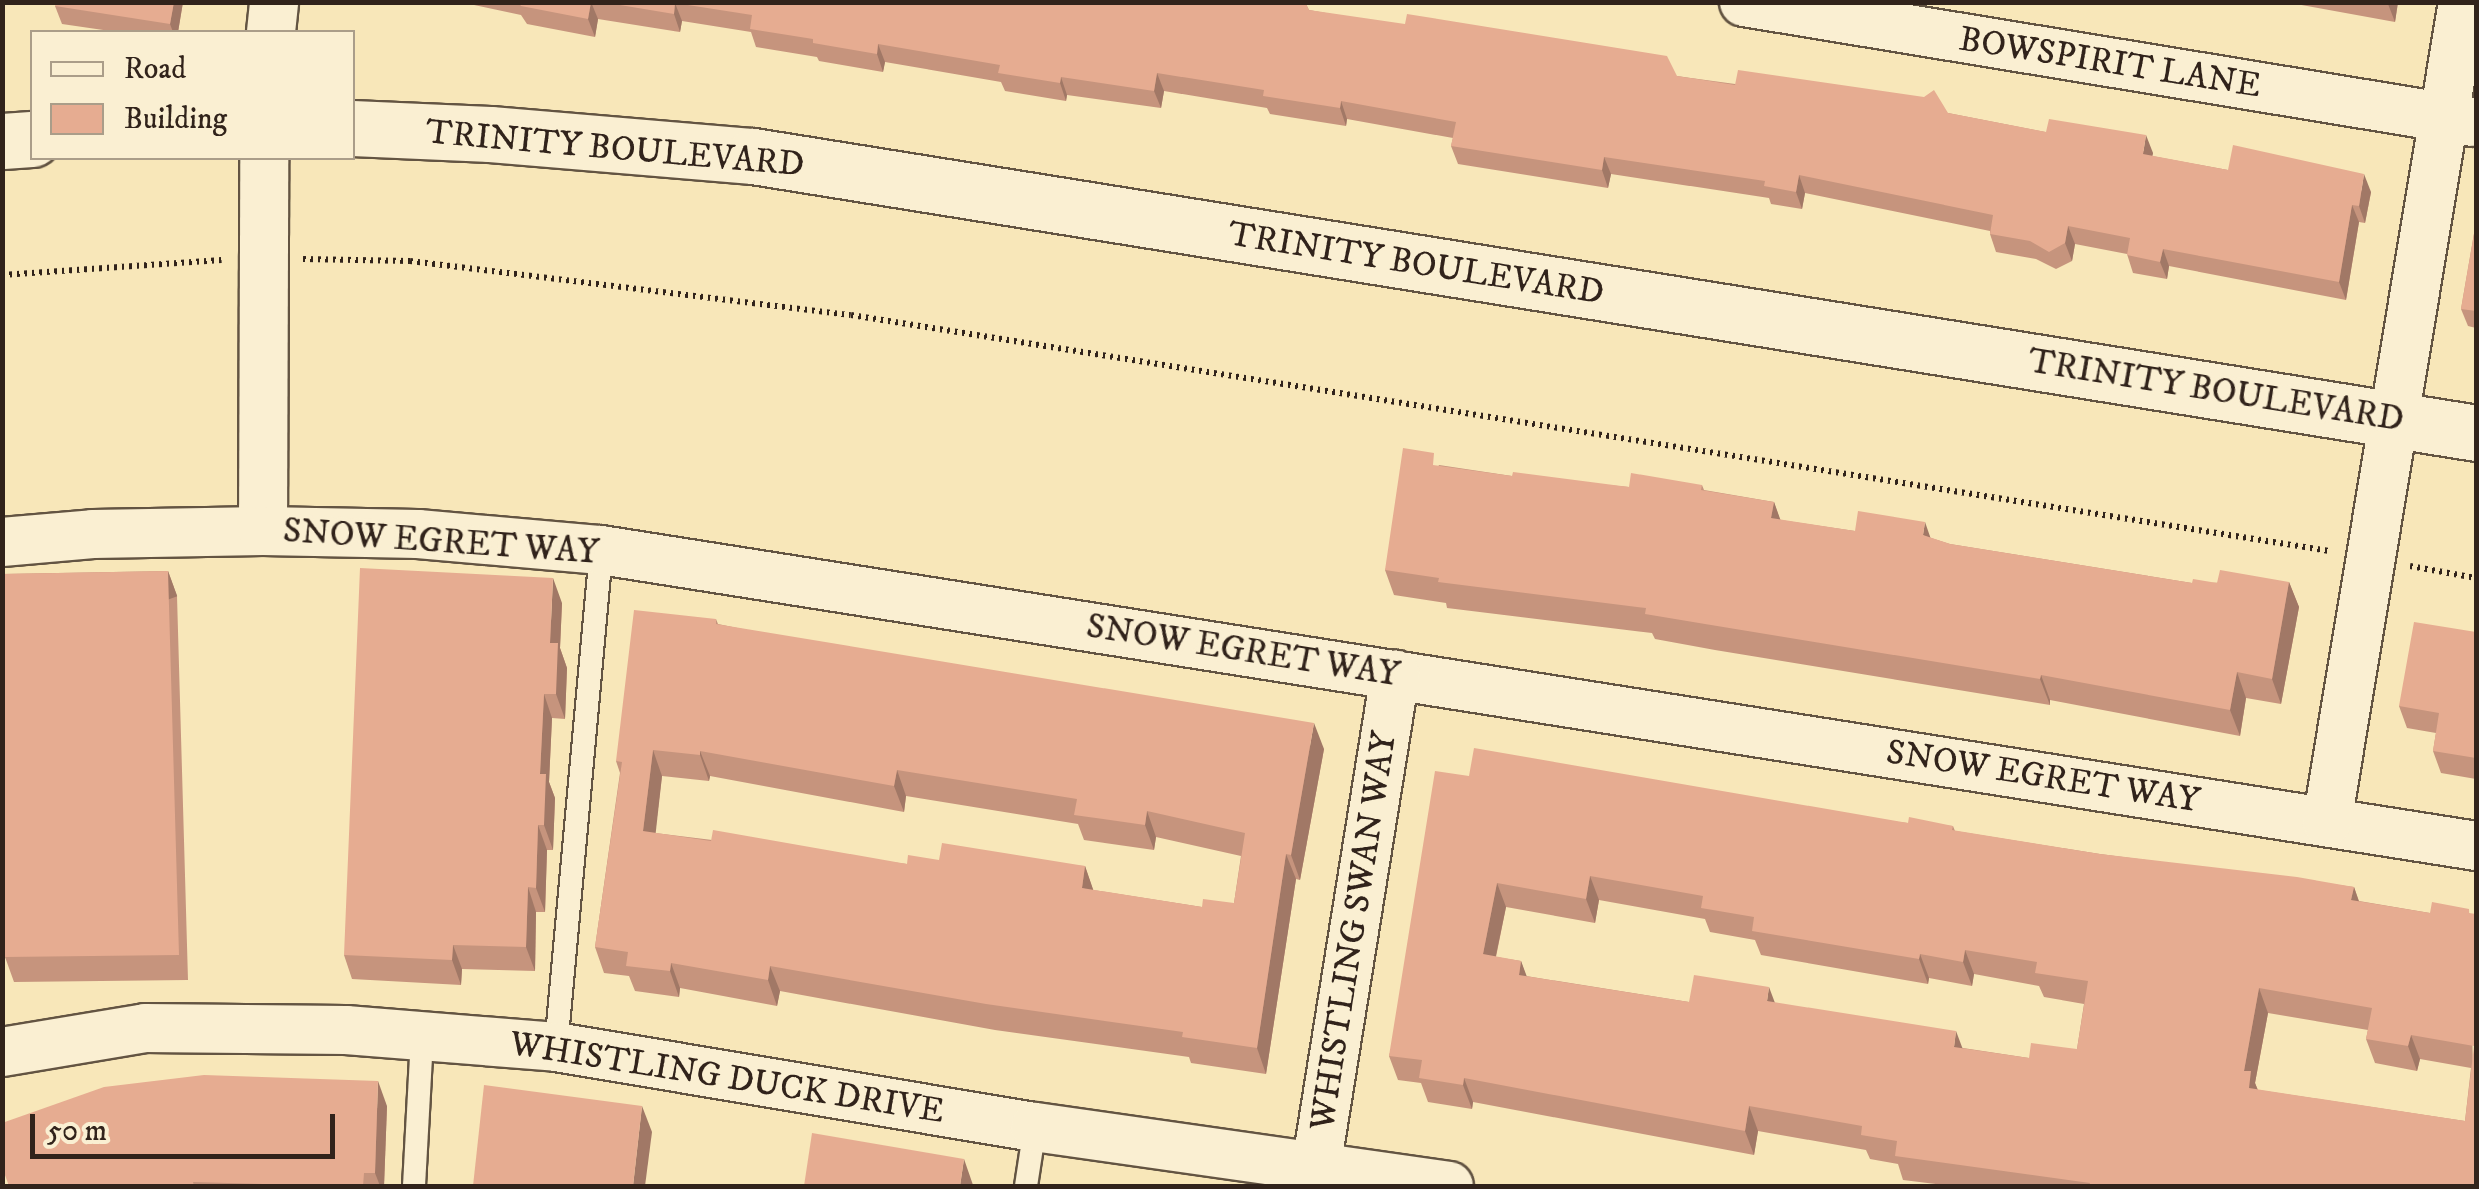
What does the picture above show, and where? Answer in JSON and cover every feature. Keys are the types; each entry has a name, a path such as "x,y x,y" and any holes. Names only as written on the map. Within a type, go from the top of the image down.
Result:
{"main road":[{"name":"TRINITY BOULEVARD","path":"355,128 490,134 753,156 2476,433"},
{"path":"2,141 30,138"}],"street":[{"path":"272,30 274,2"},
{"name":"BOWSPIRIT LANE","path":"1744,2 2460,120"},
{"path":"2327,822 2391,418 2460,120 2463,2"},
{"path":"263,531 264,160"},
{"name":"SNOW EGRET WAY","path":"2,542 93,534 263,531 418,534 601,550 2476,846"},
{"name":"WHISTLING SWAN WAY","path":"1315,1176 1395,674"},
{"name":"WHISTLING DUCK DRIVE","path":"2,1052 145,1028 346,1030 556,1047 1315,1176 1449,1186"}],"lane":[{"path":"556,1047 601,550"},
{"path":"414,1186 422,1036"},
{"path":"1026,1186 1036,1127"}],"path":[{"path":"2,274 263,258 410,261 851,315 2330,551"},
{"path":"2410,566 2476,578"}],"building":[{"path":"56,2 174,2 170,24 55,6"},
{"path":"518,2 591,2 588,19 521,6"},
{"path":"602,2 1305,2 1309,10 1405,24 1407,14 1667,56 1677,76 1735,85 1738,70 1924,97 1934,90 1948,113 2046,132 2049,119 2146,135 2143,154 2228,170 2233,145 2364,174 2359,206 2352,205 2339,282 2163,249 2160,262 2127,255 2130,238 2068,226 2065,243 2049,252 2030,241 1990,234 1993,215 1799,175 1796,192 1764,186 1765,181 1604,157 1602,170 1451,146 1456,122 1341,101 1340,108 1263,96 1264,90 1157,73 1154,91 1061,77 1060,83 998,73 1000,65 878,44 877,54 813,43 813,39 750,29 752,15 675,3 674,14"},
{"path":"2476,222 2476,311 2461,309"},
{"path":"1403,448 1434,453 1433,465 1512,476 1513,472 1629,487 1631,473 1702,485 1701,490 1774,502 1771,518 1855,531 1858,511 1925,522 1923,535 1950,544 2192,583 2193,579 2217,583 2220,570 2289,582 2272,679 2237,672 2230,710 2041,675 2040,679 1645,614 1646,608 1438,582 1439,578 1385,570"},
{"path":"360,568 553,578 550,643 558,643 556,694 544,694 540,774 546,774 544,825 538,825 536,888 528,887 526,947 453,945 452,960 344,955"},
{"path":"168,571 179,955 5,957 2,574"},
{"path":"634,610 716,619 716,624 1314,723 1291,855 1286,854 1257,1048 1182,1037 1183,1032 986,1004 770,966 768,980 671,963 670,971 626,966 628,952 595,947 622,762 616,761","holes":["653,750 700,755 700,751 894,786 897,770 1077,799 1074,815 1145,825 1147,811 1245,833 1234,903 1203,899 1202,907 1082,888 1085,866 942,843 939,860 908,855 907,864 713,830 711,841 643,831"]},
{"path":"2414,622 2476,632 2476,758 2433,751 2439,713 2399,706"},
{"path":"1474,748 1908,823 1909,817 1953,826 1952,830 2100,854 2297,877 2354,887 2351,900 2430,913 2432,902 2469,909 2469,913 2476,914 2476,1186 2089,1186 2090,1183 1895,1156 1897,1141 1861,1135 1862,1126 1749,1106 1745,1131 1464,1078 1463,1085 1419,1078 1422,1060 1389,1056 1435,771 1469,776","holes":["1590,876 1703,896 1701,908 1754,917 1752,931 1919,959 1920,954 1963,962 1965,950 2037,962 2035,973 2088,981 2077,1049 2031,1043 2029,1058 1954,1047 1956,1031 1767,1001 1769,987 1694,975 1689,1002 1519,975 1521,961 1483,954 1497,883 1586,899","2259,988 2372,1008 2366,1039 2408,1046 2411,1035 2474,1046 2465,1121 2249,1088 2251,1071 2244,1071"]},
{"path":"204,1075 378,1081 375,1173 364,1173 363,1186 193,1182 194,1186 9,1186 2,1167 2,1123 104,1087"},
{"path":"484,1085 642,1106 633,1186 473,1186"},
{"path":"812,1133 964,1159 960,1186 804,1186"}]}
